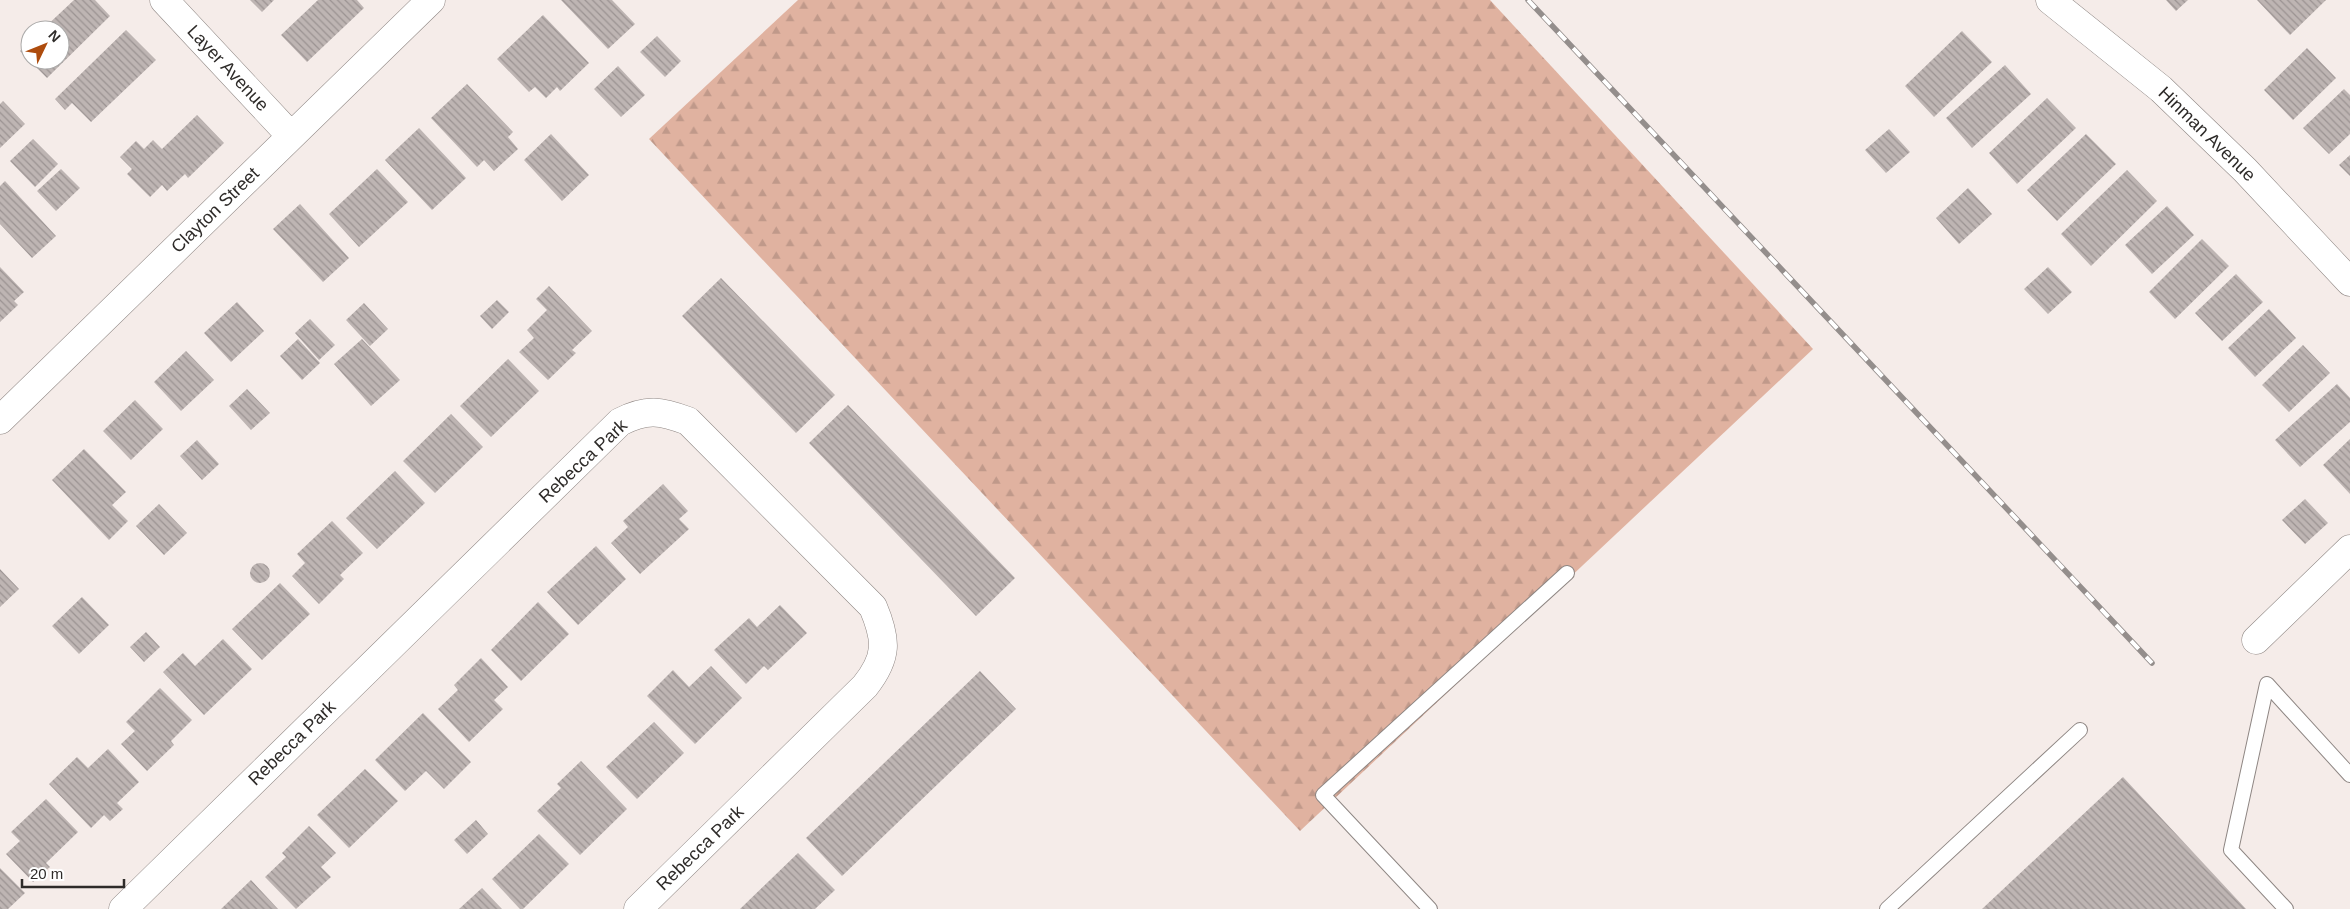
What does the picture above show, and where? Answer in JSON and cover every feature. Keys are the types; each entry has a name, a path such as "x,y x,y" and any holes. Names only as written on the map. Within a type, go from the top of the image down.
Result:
{"street":[{"name":"Layer Avenue","path":"164,0 291,136"},
{"name":"Clayton Street","path":"0,420 431,0"},
{"name":"Hinman Avenue","path":"2050,0 2161,89 2245,170 2350,282"},
{"name":"Rebecca Park","path":"123,909 620,422 643,413 664,412 688,422 873,607 882,629 884,650 877,670 865,686 638,909"},
{"path":"2256,640 2350,550"}],"lane":[{"path":"1430,909 1323,795 1567,574"},
{"path":"2286,909 2231,850 2267,684 2350,775"},
{"path":"1887,909 2080,730"}],"green space":[{"path":"798,0 1490,0 1813,349 1300,831 649,139"}],"building":[{"path":"74,0 95,0 110,16 70,55 70,20 53,20"},
{"path":"250,0 274,0 262,12"},
{"path":"318,0 357,0 364,8 307,62 281,35"},
{"path":"561,0 612,0 635,24 608,49"},
{"path":"2166,0 2188,0 2176,11"},
{"path":"2257,0 2326,0 2290,35"},
{"path":"543,15 589,63 560,91 557,87 546,98 535,87 529,92 497,59"},
{"path":"126,30 156,60 91,122 72,103 65,110 55,99"},
{"path":"1962,31 1992,62 1934,117 1905,86"},
{"path":"657,36 681,61 665,77 640,52"},
{"path":"2307,48 2336,78 2293,120 2264,90"},
{"path":"2005,65 2031,94 1972,148 1946,118"},
{"path":"618,66 645,95 621,117 594,89"},
{"path":"39,70 55,70 47,78"},
{"path":"467,84 513,132 508,137 518,149 494,171 484,160 477,167 431,118"},
{"path":"2344,89 2350,95 2350,134 2329,154 2303,128"},
{"path":"2047,98 2076,128 2017,184 1989,153"},
{"path":"3,101 25,124 0,148 0,104"},
{"path":"197,115 224,143 188,178 185,174 167,191 162,185 150,197 127,174 132,169 120,157 136,141 144,149 153,140 162,149"},
{"path":"419,128 466,178 432,210 385,160"},
{"path":"1889,129 1910,152 1886,173 1865,150"},
{"path":"551,134 589,175 562,201 524,160"},
{"path":"2086,134 2116,164 2057,221 2027,190"},
{"path":"33,139 58,164 35,187 10,161"},
{"path":"2350,155 2350,176 2339,165"},
{"path":"61,169 80,188 56,211 37,191"},
{"path":"377,169 408,202 359,247 329,214"},
{"path":"2127,170 2157,201 2091,266 2061,234"},
{"path":"5,181 56,236 32,258 0,224 0,186"},
{"path":"1968,188 1992,214 1959,244 1936,218"},
{"path":"300,204 349,258 323,282 273,229"},
{"path":"2167,206 2194,235 2152,274 2125,245"},
{"path":"2202,239 2229,266 2175,319 2149,292"},
{"path":"0,267 24,292 14,301 18,305 0,322"},
{"path":"2048,267 2072,292 2048,314 2024,289"},
{"path":"2236,274 2263,302 2222,341 2195,313"},
{"path":"721,278 835,395 796,433 682,316"},
{"path":"549,286 592,331 572,350 576,353 548,380 519,352 534,338 527,330 547,310 536,299"},
{"path":"497,300 509,312 492,329 480,316"},
{"path":"237,302 264,331 231,362 204,333"},
{"path":"364,303 388,329 370,346 346,320"},
{"path":"2269,309 2296,338 2255,377 2228,348"},
{"path":"310,319 335,345 319,360 295,333"},
{"path":"298,339 320,363 302,380 280,356"},
{"path":"362,339 400,380 371,406 334,364"},
{"path":"2303,345 2330,373 2289,412 2262,385"},
{"path":"186,351 214,380 181,411 154,382"},
{"path":"508,359 539,391 491,437 460,406"},
{"path":"2337,384 2350,398 2350,422 2300,467 2275,440"},
{"path":"247,389 270,413 251,430 229,406"},
{"path":"135,400 163,429 131,460 103,431"},
{"path":"848,405 1015,578 976,616 809,443"},
{"path":"451,414 483,447 435,493 403,461"},
{"path":"2350,439 2350,494 2323,465"},
{"path":"197,440 219,464 202,480 180,456"},
{"path":"84,449 126,492 112,505 128,521 109,540 52,480"},
{"path":"395,471 425,503 377,549 346,518"},
{"path":"663,484 688,511 679,519 689,529 640,574 611,543 628,527 623,521"},
{"path":"2305,499 2328,523 2305,544 2282,520"},
{"path":"159,504 187,533 164,555 136,526"},
{"path":"332,521 363,553 340,575 344,579 319,604 292,576 305,563 297,554"},
{"path":"596,546 626,579 578,625 547,592"},
{"path":"260,563 267,566 270,573 267,580 260,583 253,580 250,573 253,566"},
{"path":"0,569 19,589 0,607"},
{"path":"280,583 310,614 262,660 232,629"},
{"path":"82,597 109,625 79,654 52,626"},
{"path":"538,602 569,634 521,681 491,650"},
{"path":"780,605 807,633 768,670 764,666 746,684 714,650 749,618 757,627"},
{"path":"146,632 160,647 144,662 130,647"},
{"path":"223,639 252,669 204,715 163,672 183,653 195,666"},
{"path":"481,658 508,687 494,700 503,709 469,742 438,709 458,690 454,685"},
{"path":"711,666 742,698 695,744 647,696 673,670 689,687"},
{"path":"980,671 1016,709 842,876 806,838"},
{"path":"160,688 192,720 171,741 174,745 147,771 121,744 135,731 126,722"},
{"path":"423,713 471,762 444,789 426,771 405,791 375,760"},
{"path":"654,722 684,753 637,799 606,767"},
{"path":"108,749 139,782 117,803 123,809 110,821 104,815 91,828 49,784 77,757 88,768"},
{"path":"581,761 627,809 580,855 537,811 561,788 557,784"},
{"path":"365,769 398,801 349,848 317,815"},
{"path":"2123,777 2246,909 1982,909"},
{"path":"46,799 78,832 46,863 50,867 33,882 6,854 20,841 11,832"},
{"path":"476,820 488,834 467,854 454,840"},
{"path":"309,826 336,853 321,867 331,877 296,909 265,877 286,857 282,853"},
{"path":"539,834 569,864 523,909 520,909 492,879"},
{"path":"798,853 835,890 815,909 740,909"},
{"path":"0,868 25,893 8,909 0,909"},
{"path":"251,880 278,909 221,909"},
{"path":"482,888 502,909 459,909"}],"railway":[{"path":"1528,0 2152,663"}]}
